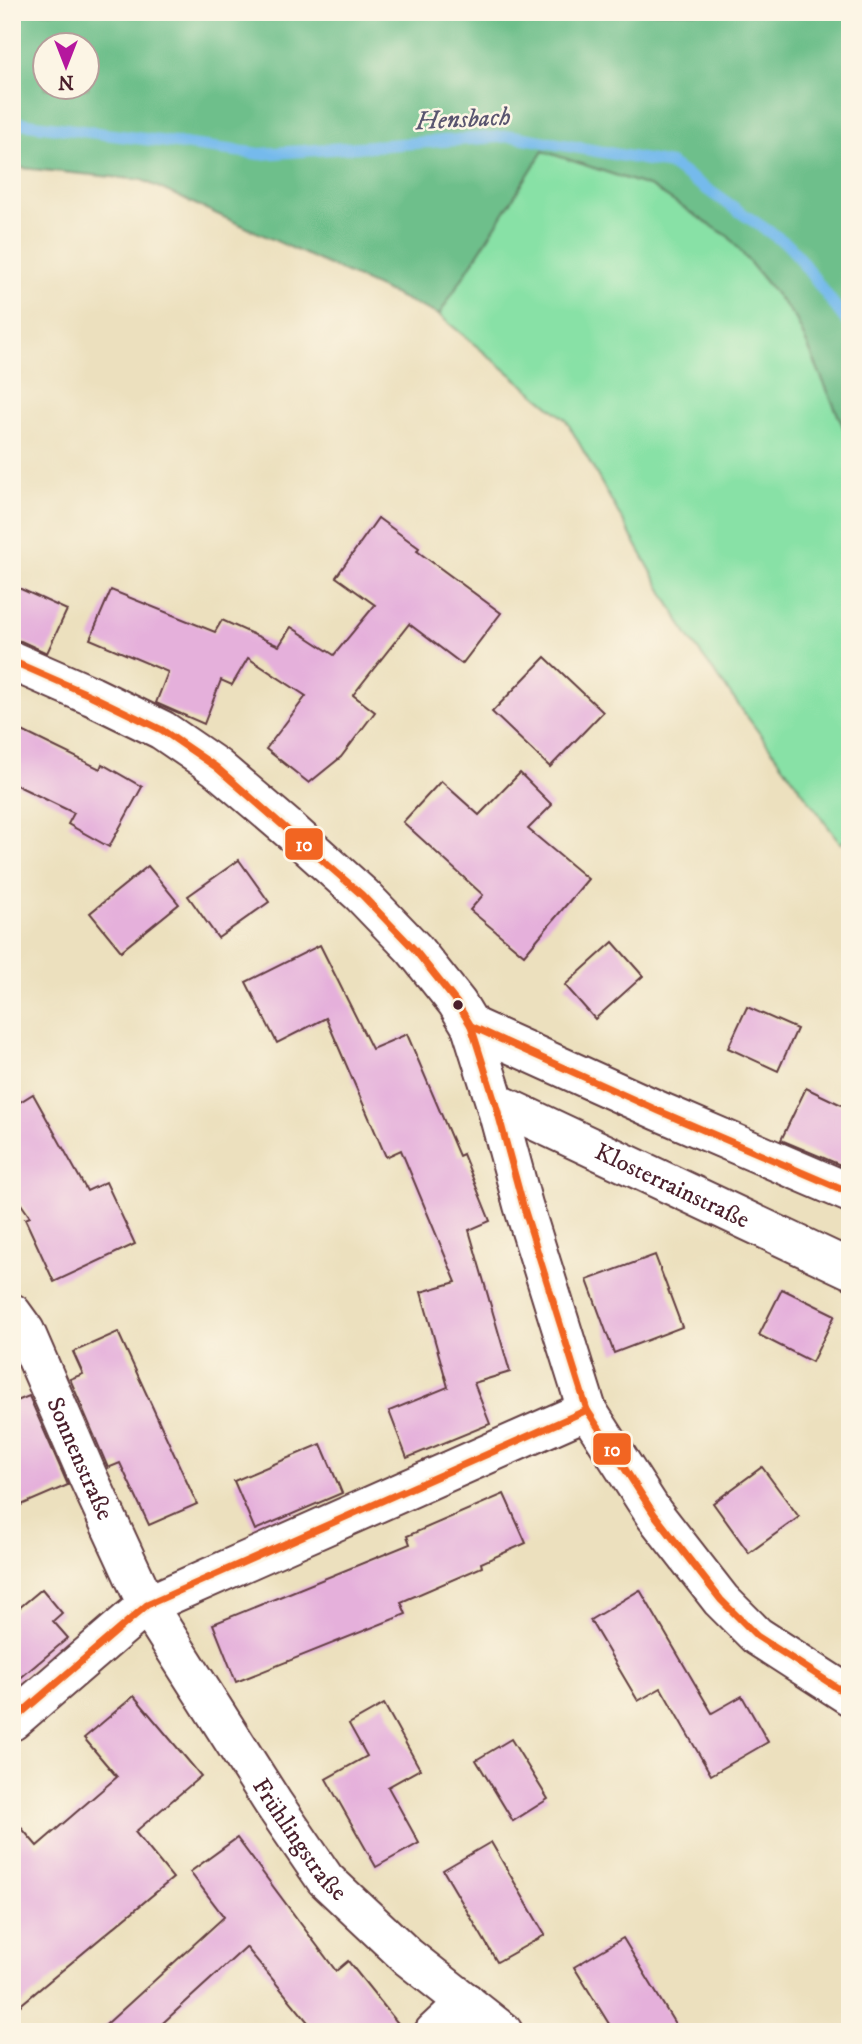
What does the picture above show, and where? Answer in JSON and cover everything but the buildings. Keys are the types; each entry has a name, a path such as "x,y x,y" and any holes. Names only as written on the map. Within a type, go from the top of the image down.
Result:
{"street":[{"path":"12,661 162,730 216,768 362,895 414,949 457,1003 471,1026 587,1410 654,1514 721,1600 757,1636 850,1696"},
{"path":"471,1026 850,1193"},
{"name":"Klosterrainstraße","path":"495,1102 850,1269"},
{"name":"Sonnenstraße","path":"12,1312 25,1331 147,1605"},
{"path":"12,1721 147,1605 587,1410"},
{"name":"Frühlingstraße","path":"147,1605 273,1803 325,1879 408,1957 503,2032"},
{"path":"434,2032 466,2002"}],"green space":[{"path":"12,12 850,12 850,442 796,319 729,237 651,187 543,151 439,315 142,180 12,167"},
{"path":"543,151 651,187 729,237 796,319 850,442 850,834 841,844 687,635 566,420 439,315"}],"waterway":[{"name":"Hensbach","path":"12,122 260,154 513,136 670,164 790,246 850,326"}],"transit line":[{"name":"10","path":"12,661 162,730 216,767 362,895 414,949 457,1003 471,1026 587,1410 654,1514 721,1600 757,1636 850,1696"},
{"name":"10","path":"471,1026 850,1193"},
{"name":"10","path":"12,1721 147,1605 587,1410"}]}
